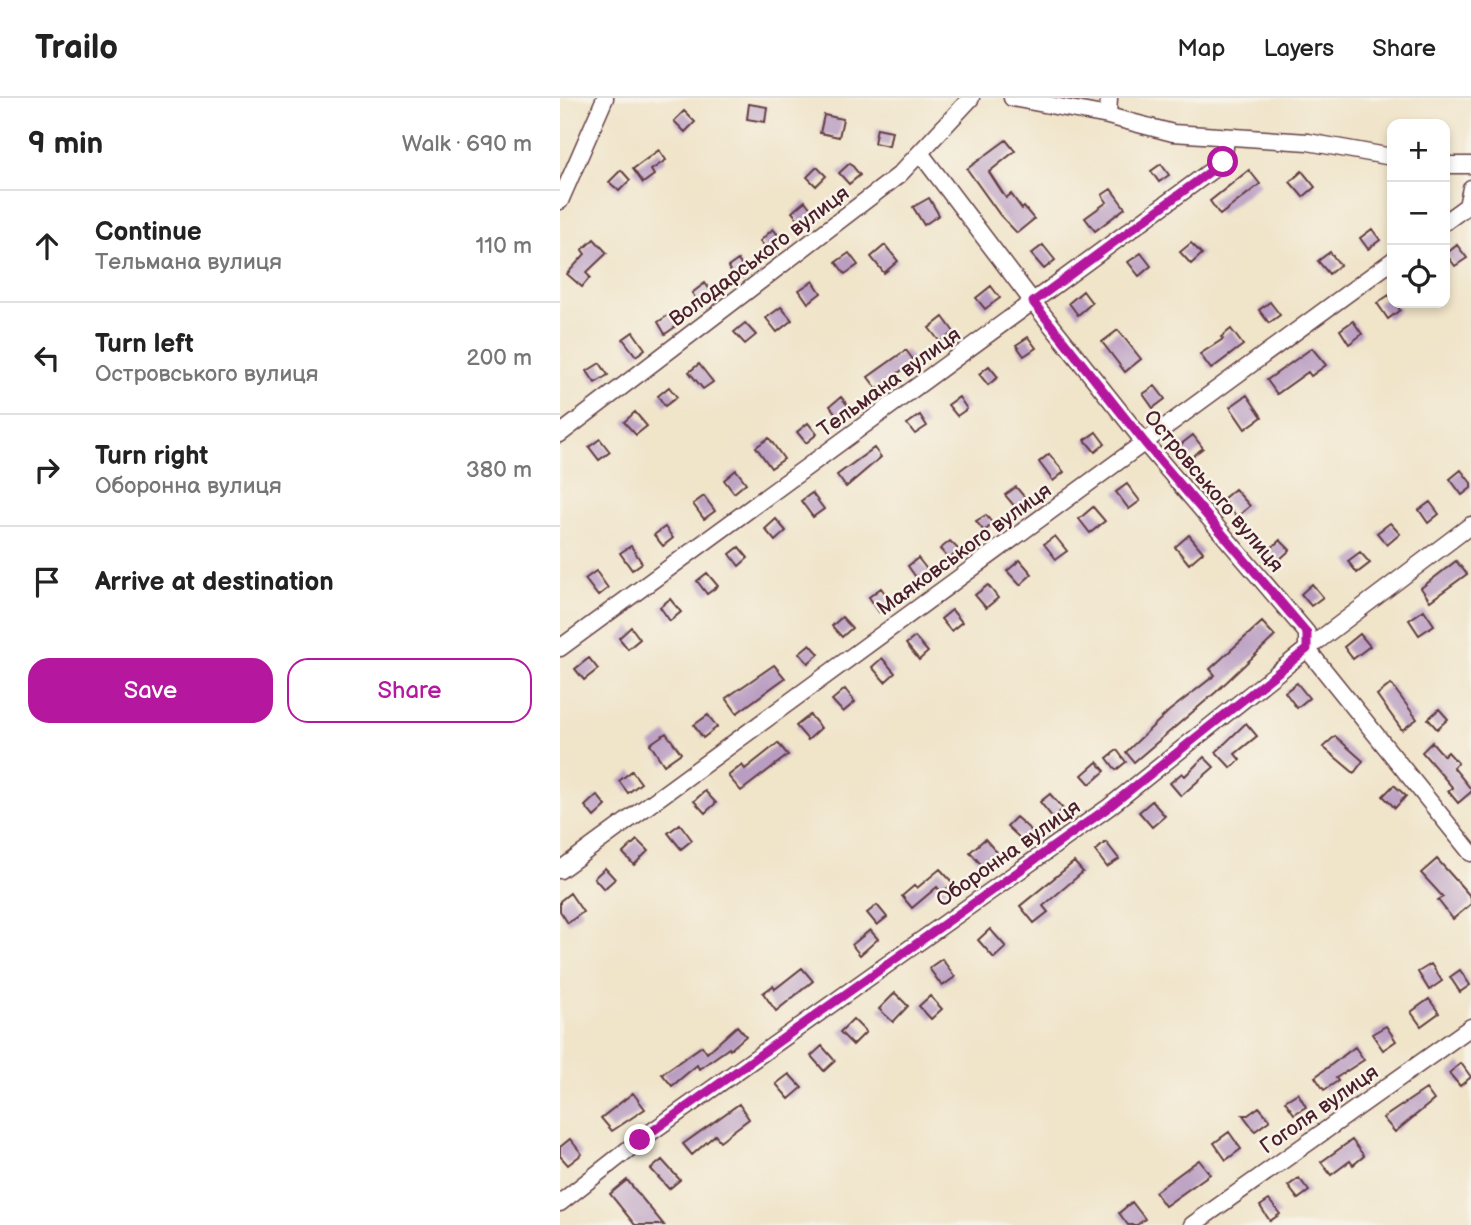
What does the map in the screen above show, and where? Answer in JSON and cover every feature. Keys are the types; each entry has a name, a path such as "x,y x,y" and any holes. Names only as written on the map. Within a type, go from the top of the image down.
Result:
{"street":[{"path":"560,201 605,98"},
{"name":"Володарського вулиця","path":"560,434 899,175 922,154 971,98"},
{"path":"1012,98 1108,116 1173,133 1226,139 1308,142 1387,156"},
{"path":"1108,116 1109,98"},
{"name":"Тельмана вулиця","path":"560,648 1223,162 1226,139"},
{"name":"Островського вулиця","path":"922,154 1033,302 1145,443 1307,633 1307,649 1471,853"},
{"path":"1450,164 1471,165"},
{"path":"1450,218 1467,206 1471,188"},
{"name":"Маяковського вулиця","path":"560,870 1387,265"},
{"name":"Оборонна вулиця","path":"560,1203 640,1140 1109,807 1307,649 1471,525"},
{"name":"Гоголя вулиця","path":"1192,1225 1471,1027"}],"building":[{"path":"749,104 767,107 765,122 747,119"},
{"path":"684,111 695,122 685,132 674,121"},
{"path":"824,115 843,119 839,137 820,133"},
{"path":"877,128 892,131 889,146 874,143"},
{"path":"1006,140 1015,151 989,172 1006,198 1011,194 1034,219 1017,233 1000,215 967,169"},
{"path":"659,150 666,160 651,170 654,175 643,183 633,169"},
{"path":"850,163 860,175 849,184 839,173"},
{"path":"1161,164 1169,175 1159,182 1151,171"},
{"path":"817,167 826,176 816,186 807,177"},
{"path":"621,170 630,180 619,191 609,182"},
{"path":"1249,170 1260,184 1220,215 1210,201"},
{"path":"1302,171 1315,187 1303,197 1290,182"},
{"path":"1111,189 1125,208 1095,231 1085,218 1107,202 1102,195"},
{"path":"929,198 939,215 924,225 913,207"},
{"path":"805,201 814,213 802,224 792,212"},
{"path":"773,229 783,241 770,253 760,241"},
{"path":"1372,229 1380,240 1368,249 1360,238"},
{"path":"594,239 607,253 586,273 590,277 582,287 567,274 585,254 582,250"},
{"path":"1191,243 1202,254 1191,264 1180,252"},
{"path":"885,245 898,261 884,273 871,257"},
{"path":"1043,245 1055,260 1044,269 1031,254"},
{"path":"1457,245 1467,258 1455,266 1450,259 1450,251"},
{"path":"1330,252 1340,265 1329,274 1318,261"},
{"path":"849,253 858,265 845,274 836,262"},
{"path":"1141,253 1151,266 1139,276 1128,262"},
{"path":"738,260 747,274 737,281 728,267"},
{"path":"813,281 821,293 808,303 799,290"},
{"path":"705,283 715,297 702,307 692,293"},
{"path":"991,286 1000,298 985,309 976,298"},
{"path":"1083,291 1092,303 1078,315 1069,303"},
{"path":"1387,296 1387,308 1400,310 1388,319 1377,303"},
{"path":"1270,302 1280,315 1269,323 1259,310"},
{"path":"781,307 792,320 777,332 766,318"},
{"path":"670,314 678,325 665,334 658,322"},
{"path":"943,317 954,332 940,342 929,328"},
{"path":"1353,321 1362,334 1349,344 1340,330"},
{"path":"745,323 756,335 745,344 734,332"},
{"path":"1231,329 1243,345 1211,369 1200,354 1223,339 1221,337"},
{"path":"1118,330 1141,359 1125,372 1102,342"},
{"path":"633,332 645,349 636,356 623,339"},
{"path":"1028,337 1036,348 1024,356 1016,345"},
{"path":"1312,348 1326,365 1311,376 1308,372 1277,394 1267,380"},
{"path":"906,350 914,361 877,389 868,377"},
{"path":"600,363 608,375 595,383 587,371"},
{"path":"699,364 713,382 703,389 689,372"},
{"path":"989,366 998,377 988,385 979,374"},
{"path":"1155,386 1165,399 1153,408 1143,394"},
{"path":"669,387 677,397 665,406 658,396"},
{"path":"1247,395 1262,417 1245,429 1230,407"},
{"path":"841,397 850,408 838,417 830,406"},
{"path":"959,397 967,409 957,416 948,405"},
{"path":"635,412 647,426 636,435 624,422"},
{"path":"920,415 927,426 915,434 907,424"},
{"path":"808,423 817,434 806,443 797,432"},
{"path":"1096,432 1105,444 1095,452 1085,440"},
{"path":"1193,435 1203,448 1190,458 1180,445"},
{"path":"769,438 784,459 771,468 756,447"},
{"path":"600,439 610,452 599,460 589,447"},
{"path":"874,448 881,457 846,487 837,475"},
{"path":"1049,454 1064,472 1053,481 1039,462"},
{"path":"736,470 746,483 734,493 724,480"},
{"path":"1461,470 1471,483 1471,488 1462,495 1450,479"},
{"path":"1127,484 1140,501 1129,509 1116,492"},
{"path":"1016,487 1026,499 1016,508 1005,495"},
{"path":"1235,489 1250,506 1237,517 1223,499"},
{"path":"812,493 824,509 813,517 801,501"},
{"path":"704,496 715,511 704,519 693,504"},
{"path":"1430,502 1439,514 1428,523 1419,510"},
{"path":"1093,507 1105,521 1090,533 1079,519"},
{"path":"986,515 993,524 984,531 976,521"},
{"path":"776,519 786,531 775,541 765,529"},
{"path":"1390,523 1400,534 1387,545 1377,533"},
{"path":"665,527 673,538 663,546 654,535"},
{"path":"1189,535 1203,552 1189,564 1175,547"},
{"path":"1055,536 1067,551 1056,559 1044,544"},
{"path":"1280,540 1290,550 1279,560 1269,550"},
{"path":"950,541 959,550 949,559 940,549"},
{"path":"631,546 642,563 632,570 620,553"},
{"path":"739,547 748,558 739,566 730,554"},
{"path":"1360,552 1370,563 1357,573 1348,561"},
{"path":"918,558 929,572 918,580 908,566"},
{"path":"1020,560 1032,574 1020,585 1007,571"},
{"path":"1456,561 1467,574 1430,601 1421,588"},
{"path":"596,571 608,588 598,596 585,579"},
{"path":"707,573 718,586 707,594 697,581"},
{"path":"1312,584 1323,597 1311,606 1301,594"},
{"path":"988,585 998,598 986,608 975,595"},
{"path":"881,588 892,603 879,612 869,597"},
{"path":"670,599 681,612 670,621 660,607"},
{"path":"952,610 962,622 951,631 941,619"},
{"path":"1424,610 1434,625 1419,635 1409,620"},
{"path":"842,617 852,628 842,637 832,626"},
{"path":"1262,622 1275,636 1216,692 1134,762 1126,752 1169,711 1215,675 1210,669"},
{"path":"631,627 640,639 628,649 619,638"},
{"path":"1360,634 1370,646 1353,659 1344,647"},
{"path":"915,637 928,652 919,660 906,644"},
{"path":"810,644 819,654 808,663 799,653"},
{"path":"589,658 598,669 584,680 575,669"},
{"path":"882,658 895,673 885,682 872,667"},
{"path":"774,665 785,678 737,713 726,698"},
{"path":"1297,683 1309,698 1297,708 1285,692"},
{"path":"1391,684 1417,719 1402,730 1377,695"},
{"path":"845,689 855,702 843,712 832,700"},
{"path":"1439,709 1448,719 1437,729 1428,719"},
{"path":"708,715 717,727 703,738 694,725"},
{"path":"810,715 821,728 808,740 796,726"},
{"path":"1246,723 1257,736 1235,754 1240,760 1231,768 1216,752"},
{"path":"666,733 681,753 664,765 650,744"},
{"path":"1335,736 1363,761 1354,773 1323,747"},
{"path":"1432,742 1444,756 1448,752 1458,763 1453,767 1471,789 1458,803 1448,791 1453,788 1422,752"},
{"path":"778,743 788,755 741,791 728,776 742,765 745,769"},
{"path":"1117,750 1126,762 1116,770 1107,758"},
{"path":"1204,757 1214,767 1181,796 1170,783 1182,773 1185,776"},
{"path":"1097,762 1105,771 1090,784 1082,775"},
{"path":"632,771 641,783 628,793 619,781"},
{"path":"1394,785 1406,796 1395,808 1383,796"},
{"path":"705,791 716,803 705,813 694,801"},
{"path":"1050,794 1063,809 1053,818 1040,802"},
{"path":"597,795 606,806 594,817 585,806"},
{"path":"1152,801 1165,816 1152,827 1139,812"},
{"path":"1016,817 1033,832 1024,842 1007,826"},
{"path":"680,824 692,840 681,849 668,833"},
{"path":"985,839 999,855 984,868 970,852"},
{"path":"637,840 648,851 634,865 623,853"},
{"path":"1106,842 1119,859 1107,867 1095,851"},
{"path":"1437,859 1471,897 1471,904 1453,919 1438,900 1443,897 1421,873"},
{"path":"1074,862 1083,872 1043,906 1048,912 1034,923 1020,906"},
{"path":"605,868 615,879 604,889 594,878"},
{"path":"940,869 953,883 942,893 937,887 912,908 902,896 915,885 917,888"},
{"path":"570,893 583,912 568,923 560,911 560,901"},
{"path":"877,905 887,917 877,925 867,913"},
{"path":"990,929 1006,947 994,958 978,940"},
{"path":"870,930 878,939 860,955 852,945"},
{"path":"942,959 955,977 942,986 929,968"},
{"path":"1431,964 1442,981 1429,990 1418,972"},
{"path":"802,968 813,981 776,1011 763,993 773,986 775,989"},
{"path":"1460,970 1470,985 1460,992 1450,977"},
{"path":"895,993 908,1006 893,1022 879,1009"},
{"path":"930,996 942,1009 931,1019 919,1006"},
{"path":"1429,999 1439,1013 1421,1026 1411,1012"},
{"path":"853,1019 866,1032 853,1045 840,1032"},
{"path":"737,1026 746,1036 730,1050 729,1048 699,1069 697,1065 672,1086 662,1074 702,1046 707,1053"},
{"path":"1386,1026 1396,1041 1383,1050 1372,1034"},
{"path":"822,1046 835,1061 824,1071 811,1056"},
{"path":"1355,1047 1364,1060 1336,1078 1338,1081 1324,1090 1315,1077"},
{"path":"1461,1063 1471,1077 1460,1086 1449,1073"},
{"path":"789,1074 802,1088 789,1099 776,1084"},
{"path":"1426,1089 1434,1100 1395,1132 1383,1118"},
{"path":"633,1093 645,1109 612,1131 601,1118"},
{"path":"1298,1093 1306,1107 1294,1114 1285,1101"},
{"path":"739,1104 749,1119 720,1141 715,1135 692,1155 683,1144"},
{"path":"1259,1107 1270,1120 1255,1131 1243,1115 1248,1115"},
{"path":"1229,1132 1241,1149 1226,1160 1214,1143"},
{"path":"570,1139 582,1154 568,1165 560,1156 560,1147"},
{"path":"1352,1140 1364,1156 1353,1165 1350,1161 1331,1175 1321,1162"},
{"path":"662,1160 680,1180 669,1189 651,1169"},
{"path":"1199,1160 1210,1174 1165,1206 1155,1192"},
{"path":"1299,1178 1309,1191 1298,1199 1288,1186"},
{"path":"627,1180 664,1225 635,1225 610,1194"},
{"path":"1269,1200 1280,1214 1270,1221 1260,1206"},
{"path":"1132,1202 1145,1219 1137,1225 1128,1225 1119,1213"}],"route":[{"path":"640,1140 1109,807 1307,649 1307,633 1145,443 1033,302 1223,162"}]}
